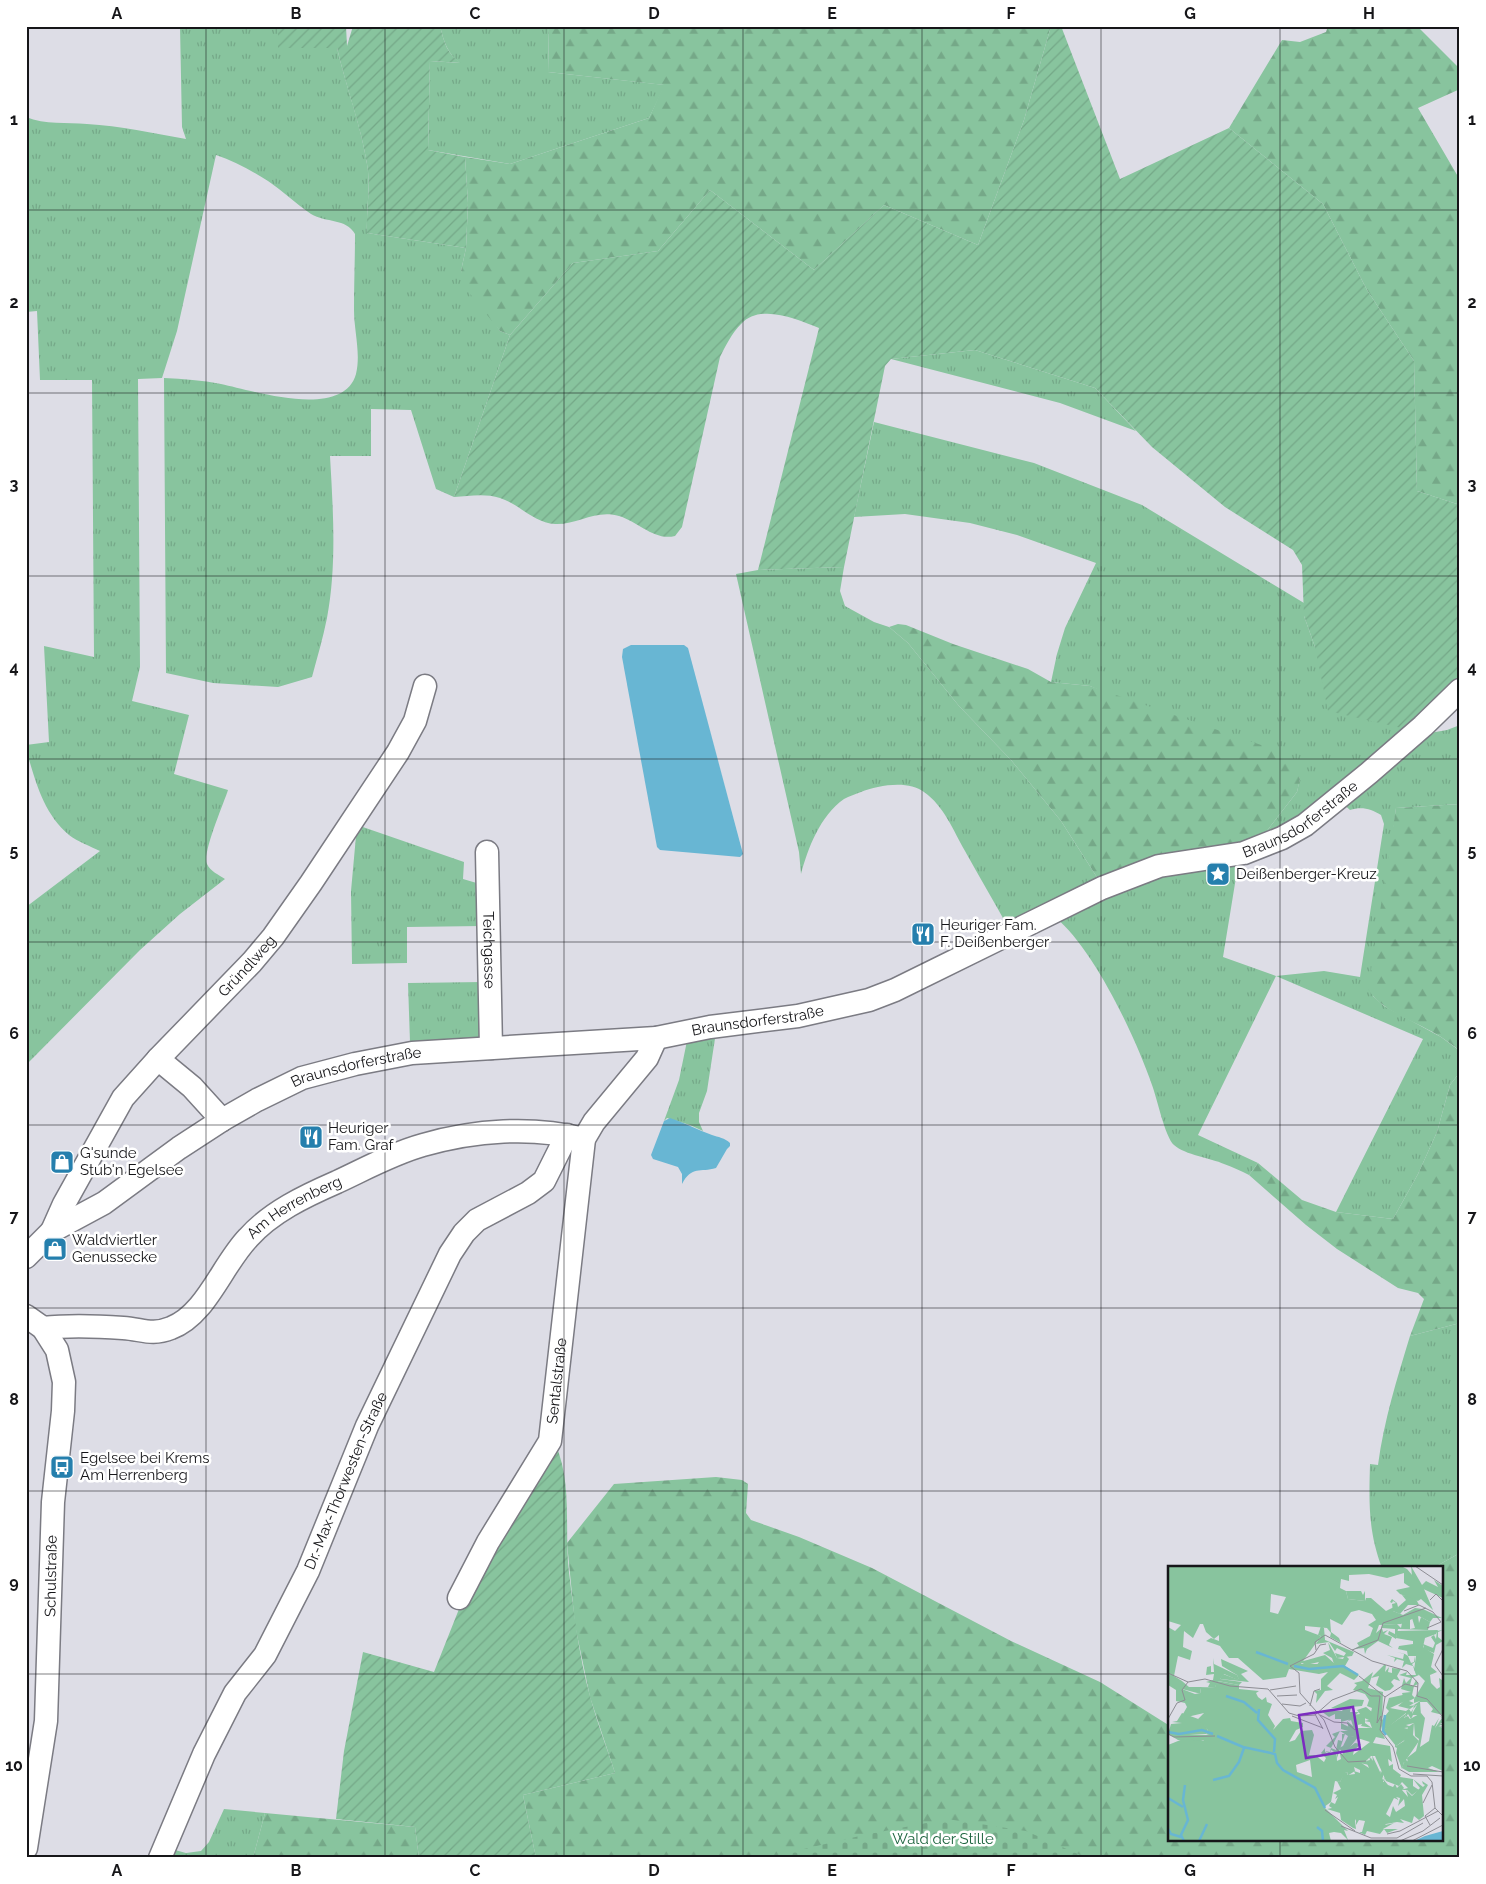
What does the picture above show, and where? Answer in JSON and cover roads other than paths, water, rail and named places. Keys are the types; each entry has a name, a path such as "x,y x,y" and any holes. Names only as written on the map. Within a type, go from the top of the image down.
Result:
{"street":[{"name":"Gründlweg","path":"52,1231 64,1204 124,1098 158,1058 252,962 273,937 311,883 398,752 415,721 425,686"},
{"name":"Braunsdorferstraße","path":"26,1257 52,1231 104,1203 179,1148 222,1120 302,1078 355,1064 412,1053 656,1038 710,1027 798,1016 869,1000 896,990 1110,885 1159,866 1244,853 1282,838 1305,825 1370,773 1460,690"},
{"name":"Teichgasse","path":"487,852 491,1048"},
{"name":"Dr.-Max-Thorwesten-Straße","path":"160,1858 204,1754 235,1693 265,1655 308,1571 367,1426 450,1254 464,1233 477,1220 528,1193 544,1181 558,1156 594,1122 647,1058 656,1038"},
{"path":"158,1058 192,1087 222,1120"},
{"name":"Am Herrenberg","path":"35,1322 116,1328 153,1333 170,1329 184,1322 201,1304 227,1264 248,1237 271,1217 314,1192 377,1163 423,1145 463,1136 508,1131 543,1131 576,1137"},
{"name":"Sentalstraße","path":"459,1598 488,1542 550,1441 576,1137"},
{"name":"Schulstraße","path":"26,1848 46,1721 53,1502 63,1411 64,1382 57,1350 35,1322"}],"water":[{"path":"631,645 684,645 688,648 743,854 740,857 660,850 657,847 622,657 623,649"},
{"path":"670,1118 730,1143 716,1168 693,1172 689,1174 682,1184 682,1174 678,1167 653,1159 651,1155 664,1121"}],"place":[{"name":"Deißenberger-Kreuz","path":"1218,874"},
{"name":"Heuriger Fam. F. Deißenberger","path":"923,934"},
{"name":"Heuriger Fam. Graf","path":"311,1137"},
{"name":"G'sunde Stub'n Egelsee","path":"62,1162"},
{"name":"Waldviertler Genussecke","path":"55,1249"},
{"name":"Egelsee bei Krems Am Herrenberg","path":"62,1467"}],"park label":[{"name":"Wald der Stille","path":"943,1839"}]}
